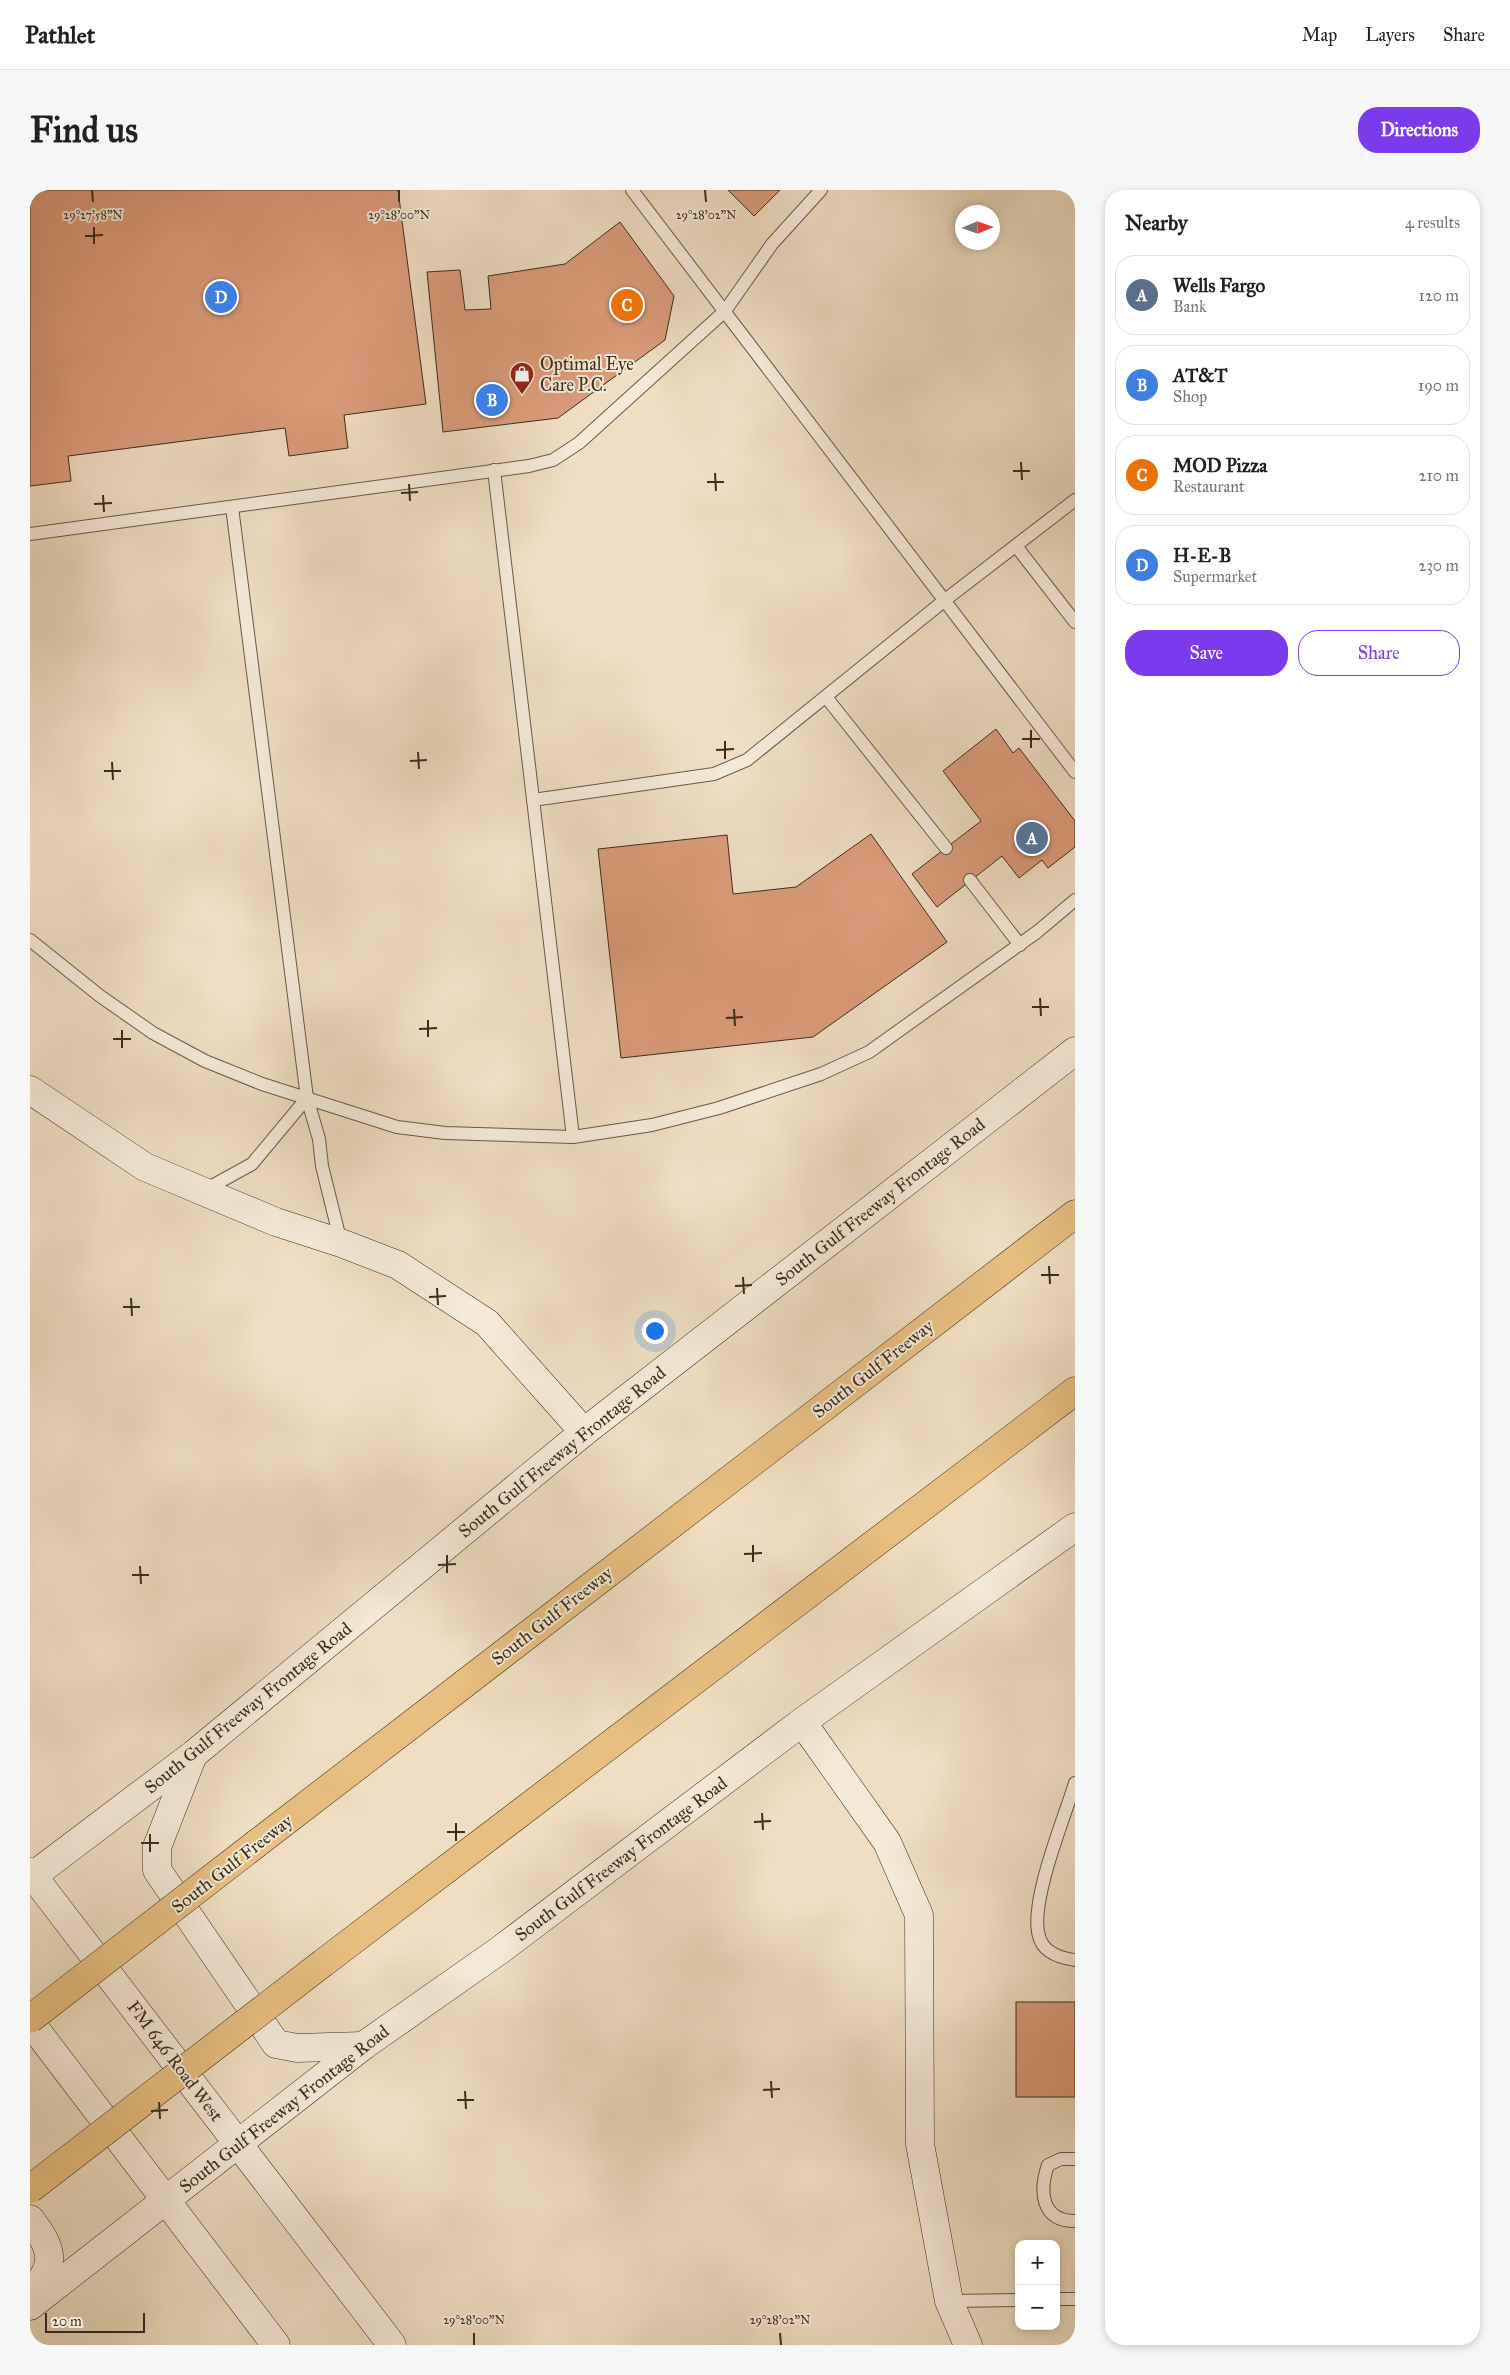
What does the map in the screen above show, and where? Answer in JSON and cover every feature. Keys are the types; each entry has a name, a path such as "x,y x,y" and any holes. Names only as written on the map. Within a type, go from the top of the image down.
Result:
{"highway":[{"name":"South Gulf Freeway","path":"30,2021 256,1844 1075,1214"},
{"path":"30,2190 323,1963 1075,1391"}],"main road":[{"name":"South Gulf Freeway Frontage Road","path":"31,1875 194,1754 584,1432 1075,1051"},
{"path":"30,1090 144,1167 276,1222 341,1243 398,1265 487,1323 584,1432"},
{"name":"South Gulf Freeway Frontage Road","path":"30,2306 363,2046 500,1950 802,1722 1075,1527"},
{"path":"802,1722 887,1842 919,1916 920,2144 949,2301 968,2345"},
{"path":"194,1754 157,1847 157,1870 276,2044 297,2048 363,2046"},
{"name":"FM 646 Road West","path":"31,1875 392,2345"},
{"path":"30,2021 276,2345"},
{"path":"30,2219 46,2240 51,2255 47,2270 30,2293"}],"lane":[{"path":"632,190 726,310 1075,772"},
{"path":"30,534 494,470 553,460 579,443 726,310 772,244 821,190"},
{"path":"494,470 573,1137"},
{"path":"533,800 714,774 747,760 945,600 1075,500"},
{"path":"232,507 307,1098 319,1139 322,1166 341,1243"},
{"path":"1016,546 1075,622"},
{"path":"826,697 946,848"},
{"path":"970,880 1020,945"},
{"path":"30,940 100,996 153,1033 205,1061 262,1084 397,1127 445,1133 573,1137 652,1125 710,1111 764,1095 820,1074 869,1052 1020,945 1075,900"},
{"path":"194,1188 212,1186 252,1164 307,1098"},
{"path":"1075,1783 1042,1888 1036,1918 1039,1938 1048,1951 1061,1958 1075,1960"},
{"path":"1075,2159 1062,2159 1048,2165 1045,2174 1045,2207 1051,2215 1068,2221 1075,2221"},
{"path":"1060,2300 1075,2299"},
{"path":"949,2301 1015,2300"}],"building":[{"path":"30,190 398,190 426,404 344,415 348,448 289,456 285,428 68,456 71,481 30,486"},
{"path":"728,190 780,190 754,216"},
{"path":"620,222 674,296 665,340 558,418 443,432 427,272 460,270 465,310 491,309 488,276 565,264"},
{"path":"996,729 1013,753 1019,748 1075,821 1075,847 1048,868 1042,860 1019,878 1002,856 937,907 912,874 981,821 943,771"},
{"path":"871,834 947,942 813,1037 621,1058 598,849 727,835 733,894 796,887"},
{"path":"1016,2002 1075,2002 1075,2097 1016,2097"}],"place":[{"name":"H-E-B","path":"221,297"},
{"name":"MOD Pizza","path":"627,305"},
{"name":"Optimal Eye Care P.C.","path":"522,395"},
{"name":"AT&T","path":"492,400"},
{"name":"Wells Fargo","path":"1032,838"}]}
